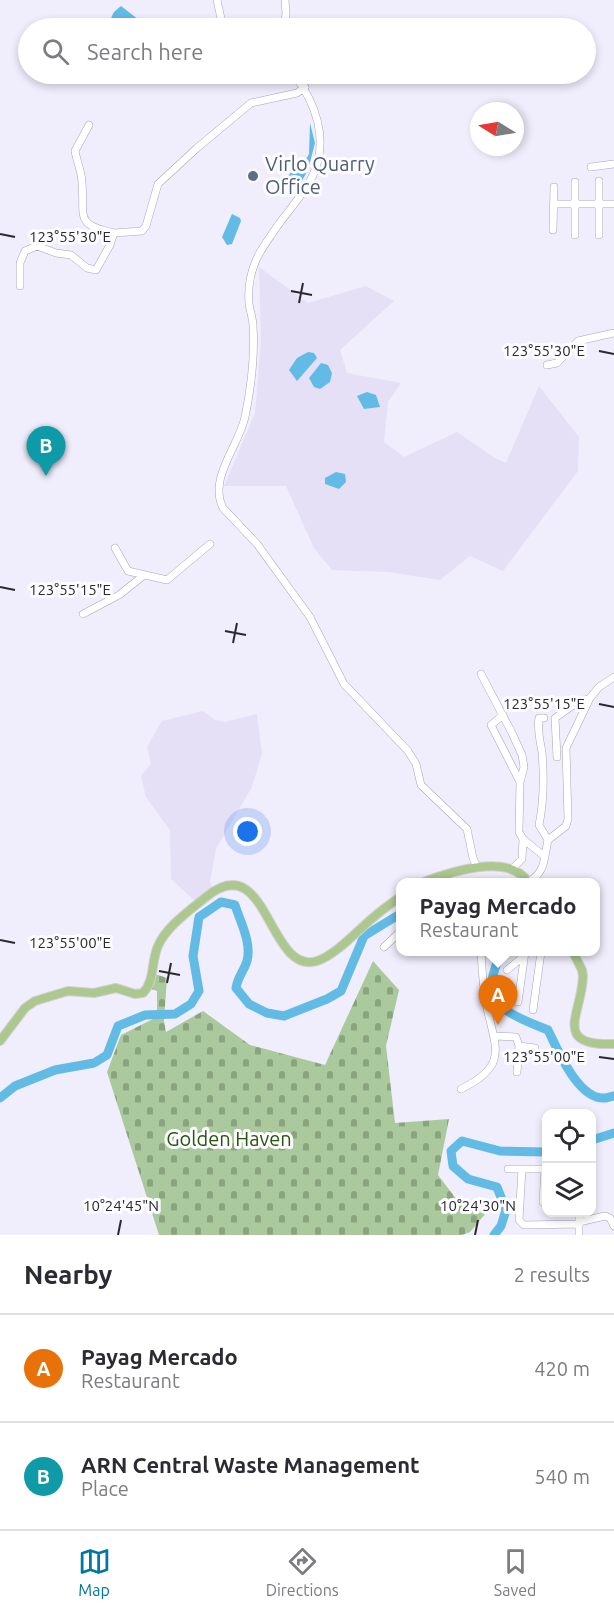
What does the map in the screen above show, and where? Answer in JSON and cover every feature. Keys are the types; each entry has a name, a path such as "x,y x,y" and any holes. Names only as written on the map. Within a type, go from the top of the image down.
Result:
{"main road":[{"path":"438,878 477,867 495,866 513,868 525,878"},
{"path":"0,1041 25,1008 35,1001 68,991 94,993 116,988 135,994 143,993 149,983 157,948 162,937 205,898 219,889 237,887 254,896 288,952 299,960 310,962 329,955 396,900"},
{"path":"575,956 583,976 575,1017 578,1037 586,1043 614,1044"}],"street":[{"path":"217,0 221,18"},
{"path":"285,0 285,18"},
{"path":"301,84 314,106 320,128 320,153 312,176 255,262 249,302 253,326 253,366 249,396 244,421 232,447 218,489 220,502 257,544 310,617 345,684 408,751 416,764 421,785 467,829 477,867"},
{"path":"89,125 75,151 82,181 82,208 86,223 93,228 114,233 142,231 146,226 158,184 244,108 258,100 297,93 304,87"},
{"path":"591,167 614,164"},
{"path":"599,181 599,235"},
{"path":"575,182 575,235"},
{"path":"553,230 554,187"},
{"path":"554,204 614,204"},
{"path":"20,286 20,263 25,251 37,246 56,253 71,255 87,268 96,270 114,233"},
{"path":"547,365 557,363 578,341 614,333"},
{"path":"115,549 128,571 166,580 210,544"},
{"path":"83,614 119,595 143,576"},
{"path":"481,674 522,755 524,767 520,782 519,832 523,839 544,856"},
{"path":"533,878 544,865 548,840 566,826 568,819 566,748 590,698 599,687 614,677"},
{"path":"557,757 555,718 572,706 590,698"},
{"path":"503,715 491,725 520,782"},
{"path":"544,718 539,718 538,725 542,755 543,807 539,825 548,840"},
{"path":"513,868 522,858 523,839"},
{"path":"384,947 396,936"},
{"path":"461,1089 480,1080 494,1059 495,1036 482,980 481,956"},
{"path":"507,970 523,956"},
{"path":"518,1002 525,956"},
{"path":"533,1010 540,956"},
{"path":"495,1036 516,1036 519,1046 517,1072"},
{"path":"519,1046 535,1048"},
{"path":"508,1169 542,1169"},
{"path":"522,1169 519,1220 521,1223 524,1225 579,1223 605,1216 610,1218 614,1231"},
{"path":"579,1217 579,1235"}],"shaded area":[{"path":"259,267 308,303 366,286 394,301 340,350 347,373 401,383 388,402 384,442 404,457 457,432 506,463 539,386 579,437 578,471 503,571 470,556 440,580 388,572 332,570 314,548 286,486 224,486 255,413 261,341"},
{"path":"203,711 215,720 225,722 257,714 262,753 252,787 216,849 210,881 212,888 196,902 171,879 170,830 146,797 141,776 151,764 147,747 162,721"}],"green space":[{"name":"Golden Haven","path":"373,961 399,990 386,1046 395,1123 449,1119 438,1175 457,1200 486,1213 470,1232 462,1235 159,1235 107,1072 121,1035 157,1017 157,991 145,987 152,973 167,978 164,1021 166,1032 203,1011 250,1045 325,1065"}],"water":[{"path":"121,6 136,18 111,18"},
{"path":"310,123 315,143 308,170 299,186 290,185 288,176 293,170 300,170 309,154"},
{"path":"232,214 241,221 232,244 227,245 222,237"},
{"path":"308,352 314,353 317,358 297,381 289,370 297,358"},
{"path":"321,363 328,365 332,373 330,382 320,389 314,387 309,378"},
{"path":"367,392 376,395 380,407 364,409 357,396"},
{"path":"336,472 345,474 346,482 339,489 325,484 325,478"}],"waterway":[{"path":"0,1098 15,1086 55,1070 94,1063 107,1055 118,1026 145,1015 175,1014 191,1004 199,991 193,956 199,917 221,902 235,905 247,940 247,961 236,988 249,1004 267,1013 284,1016 341,991 364,936 396,916"},
{"path":"499,956 491,983 493,996 498,1003 513,1015 548,1030 563,1061 586,1091 605,1098 614,1096"},
{"path":"596,1139 614,1133"},
{"path":"494,1235 501,1226 506,1210 497,1187 468,1179 453,1166 451,1151 462,1141 500,1151 542,1152"}],"place":[{"name":"Virlo Quarry Office","path":"253,176"},
{"name":"ARN Central Waste Management","path":"46,476"},
{"name":"Payag Mercado","path":"498,1025"}]}
